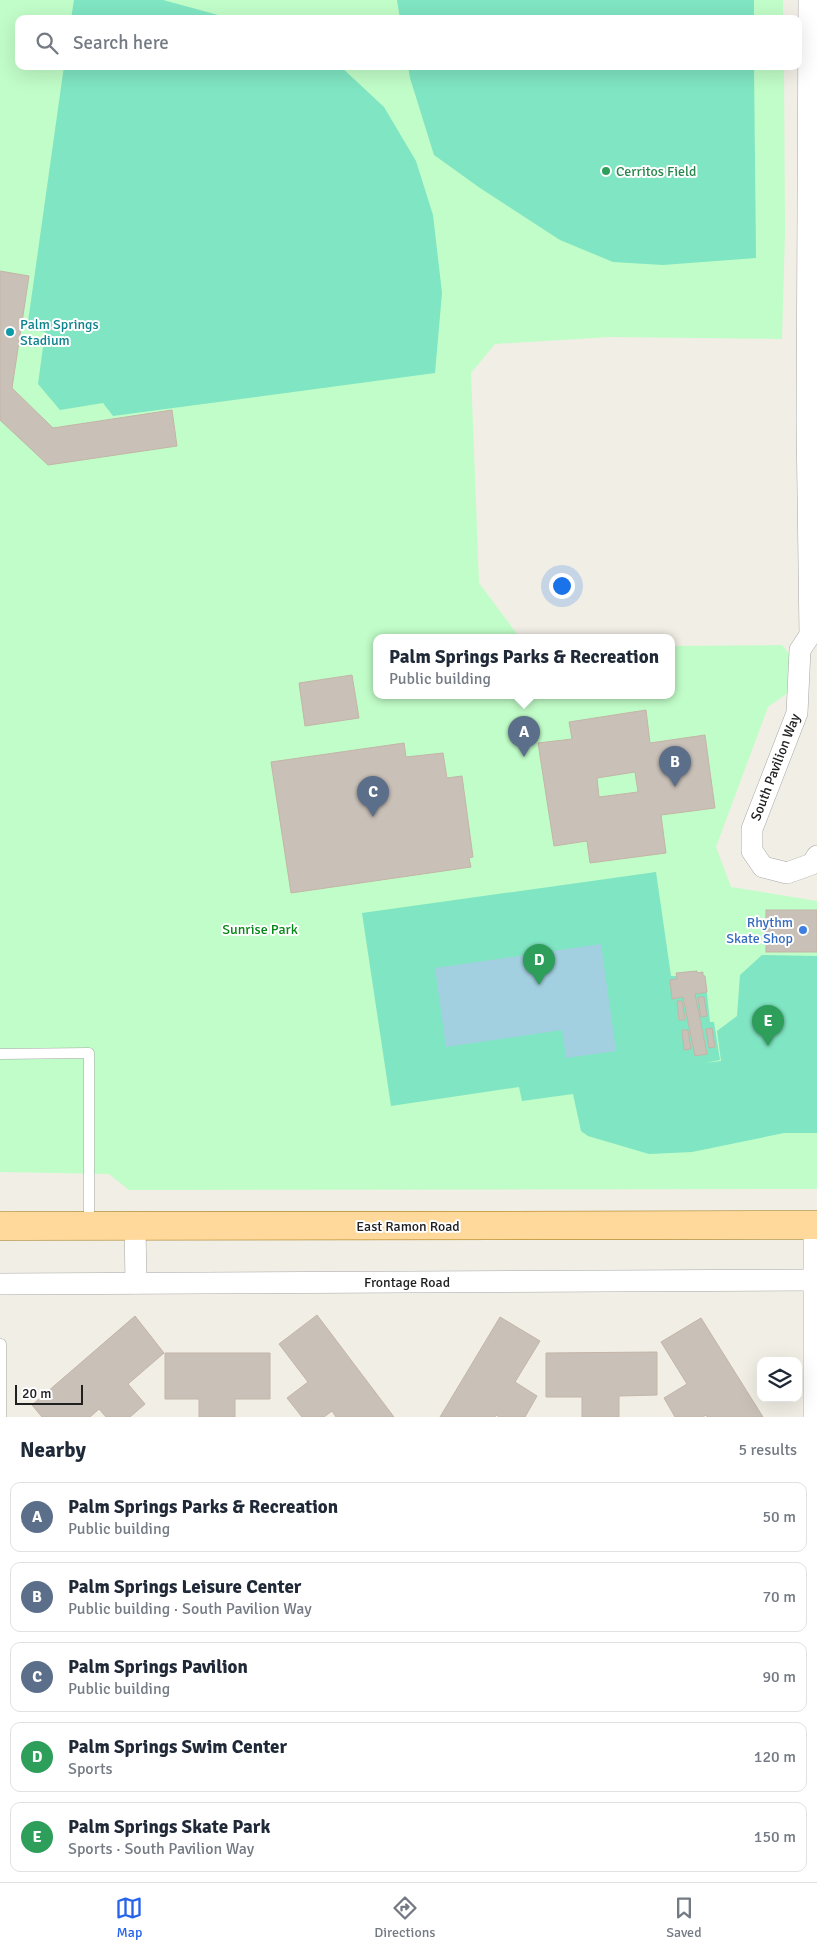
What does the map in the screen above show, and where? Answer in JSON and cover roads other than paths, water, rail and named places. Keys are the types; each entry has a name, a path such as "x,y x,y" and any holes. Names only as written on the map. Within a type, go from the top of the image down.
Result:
{"main road":[{"name":"East Ramon Road","path":"0,1226 815,1225"}],"street":[{"name":"South Pavilion Way","path":"809,0 807,422 813,640 800,650 797,713 752,829 752,851 763,867 787,873 812,864 817,856"},
{"path":"814,1417 815,1225"},
{"path":"135,1226 136,1284"},
{"name":"Frontage Road","path":"0,1284 814,1280"}],"lane":[{"path":"0,1054 88,1053 90,1226"},
{"path":"1,1344 1,1417"}],"water":[{"path":"601,944 616,1051 566,1058 562,1030 446,1047 435,968"}],"place":[{"name":"Cerritos Field","path":"606,171"},
{"name":"Palm Springs Stadium","path":"10,332"},
{"name":"Palm Springs Parks & Recreation","path":"524,757"},
{"name":"Palm Springs Leisure Center","path":"675,787"},
{"name":"Palm Springs Pavilion","path":"373,817"},
{"name":"Rhythm Skate Shop","path":"803,930"},
{"name":"Palm Springs Swim Center","path":"539,985"},
{"name":"Palm Springs Skate Park","path":"768,1046"}],"park label":[{"name":"Sunrise Park","path":"260,929"}]}
